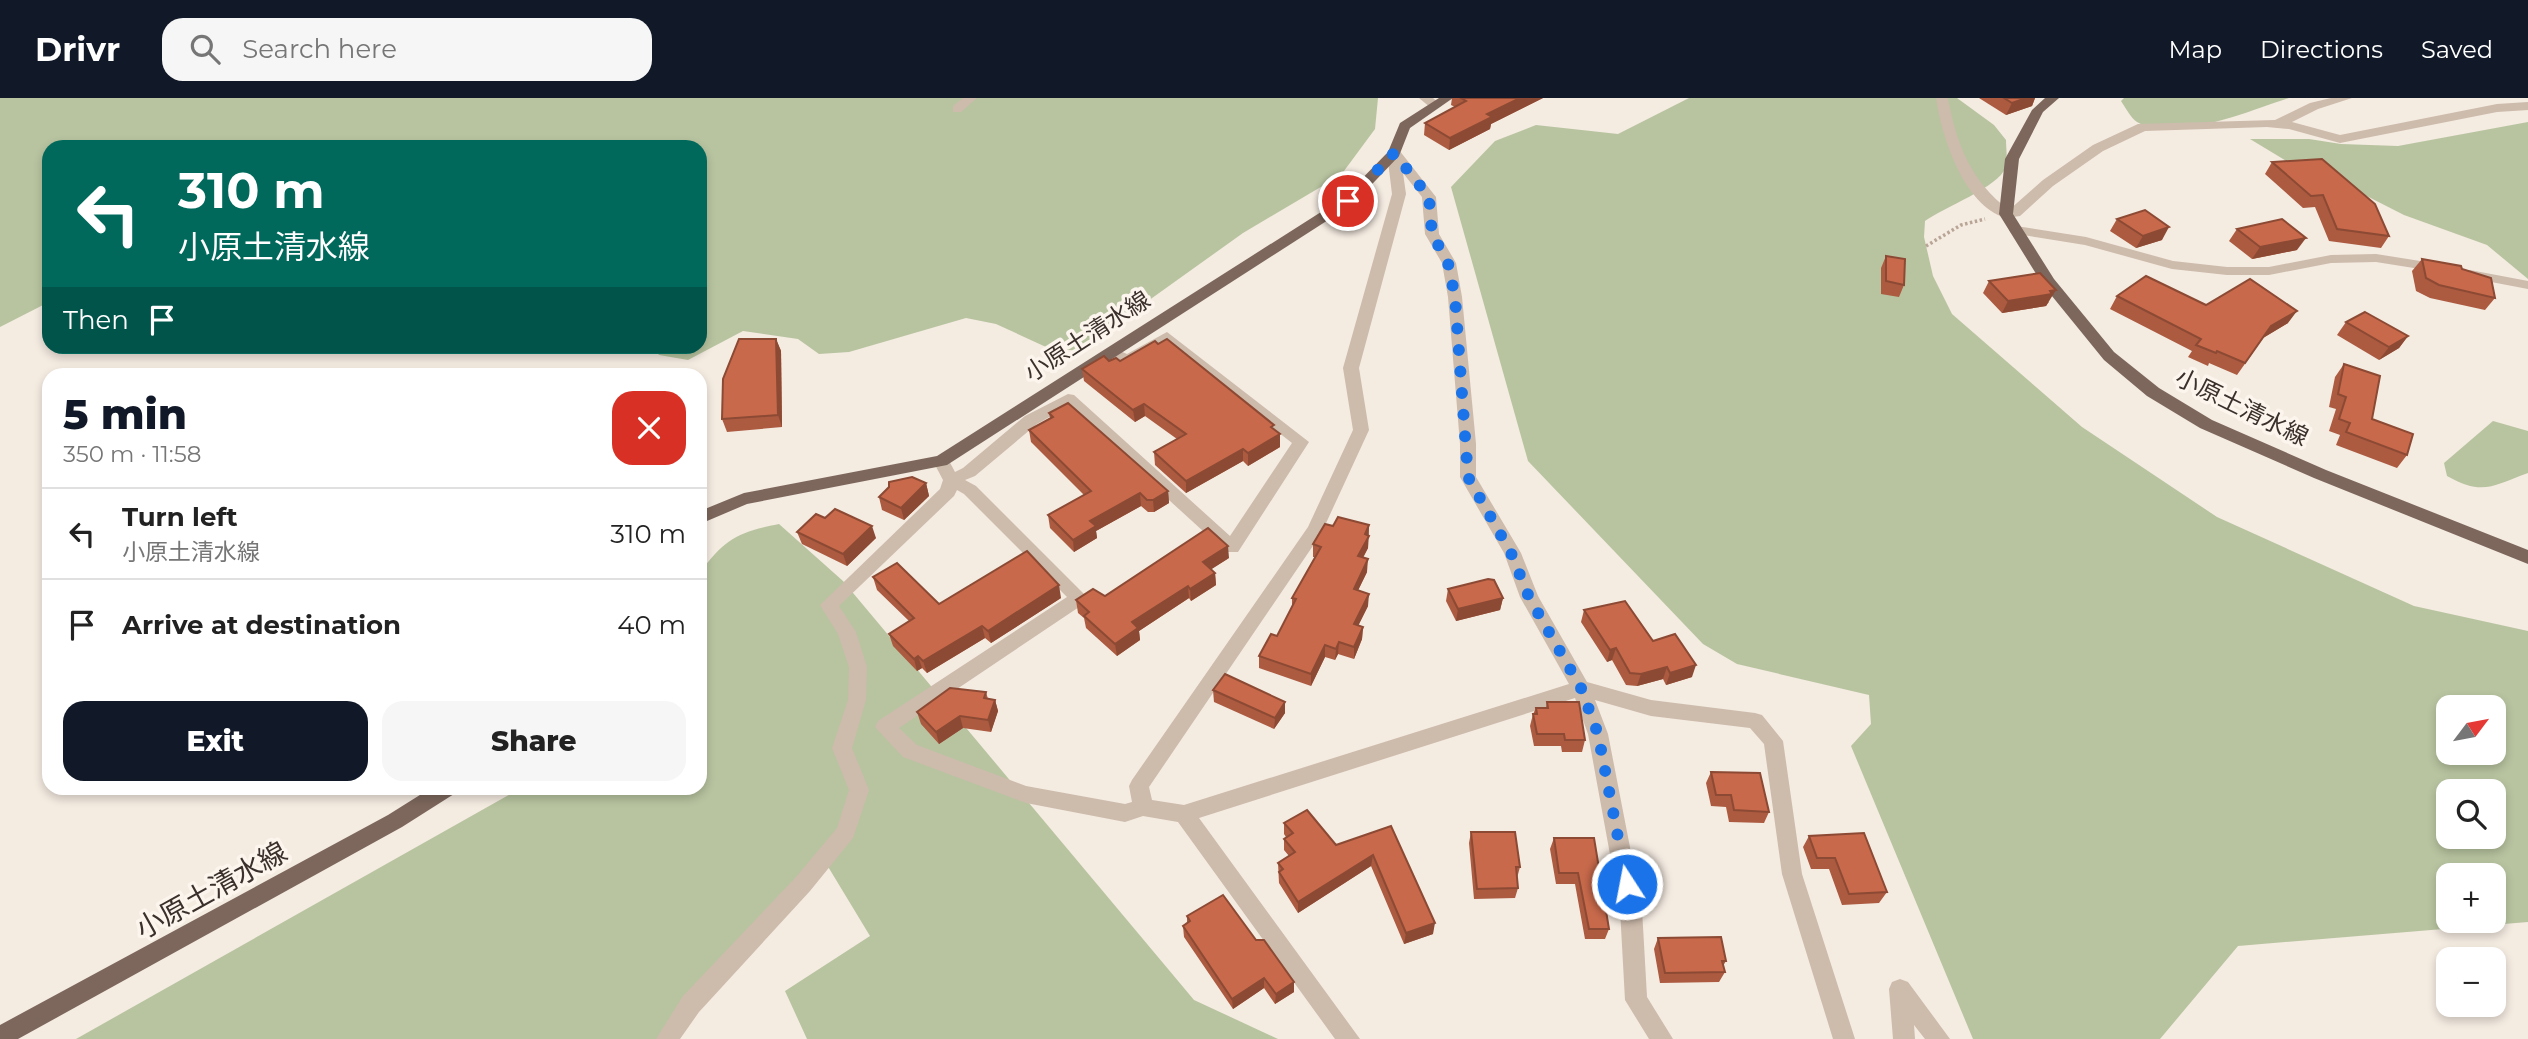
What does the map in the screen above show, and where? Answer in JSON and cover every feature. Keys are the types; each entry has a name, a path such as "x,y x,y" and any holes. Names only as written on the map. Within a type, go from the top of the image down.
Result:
{"main road":[{"path":"2006,214 2012,159 2038,110 2053,98"},
{"name":"小原土清水線","path":"707,515 744,499 941,461 1348,201 1394,153 1404,126 1436,100"},
{"name":"小原土清水線","path":"2006,214 2048,282 2109,356 2153,392 2219,430 2528,557"},
{"name":"小原土清水線","path":"0,1037 383,828 436,795"}],"street":[{"path":"957,109 971,98"},
{"path":"1942,98 1946,127 1969,177 1985,202 2006,214 2015,213 2048,183 2098,148 2143,127 2277,124 2340,139 2497,108 2527,107"},
{"path":"2277,124 2314,106 2346,98"},
{"path":"1394,153 1429,197 1432,234 1448,263 1455,297 1468,477 1511,553 1529,597 1581,688 1598,734 1631,909 1636,1000 1662,1039"},
{"path":"1143,807 1139,786 1315,530 1361,430 1351,368 1399,194 1394,153"},
{"path":"2016,230 2086,241 2172,265 2227,271 2269,271 2331,259 2376,258 2528,285"},
{"path":"951,480 969,472 1031,420 1068,399 1232,547 1301,442 1167,337 1127,360 1111,352"},
{"path":"941,461 951,480 970,490 1079,598 885,727 910,751 1026,794 1125,813 1143,807 1184,814 1581,688 1651,708 1755,721 1773,740 1792,874 1844,1039"},
{"path":"667,1039 691,1004 803,884 846,832 859,790 842,748 857,700 858,667 847,632 829,606 948,492 951,480"},
{"path":"1184,814 1349,1039"},
{"path":"1904,1039 1900,989 1939,1039"}],"path":[{"path":"1926,246 1961,225 2006,214"}],"green space":[{"path":"0,98 1378,98 1375,129 1341,175 1243,233 1078,351 1046,347 996,324 966,318 849,352 819,354 798,339 743,331 707,350 707,140 42,140 42,306 0,327"},
{"path":"1689,98 1957,98 1994,125 2006,140 2005,168 2001,175 1982,189 1925,221 1924,237 1933,276 1952,314 2082,427 2217,517 2414,606 2528,631 2528,922 2506,924 2506,863 2436,863 2436,930 2238,946 2160,1039 1973,1039 1851,746 1871,724 1869,695 1737,664 1703,644 1528,461 1451,187 1495,141 1536,125 1618,134"},
{"path":"2124,98 2289,98 2213,123 2171,129 2153,128 2137,122 2121,101"},
{"path":"2528,122 2528,279 2487,245 2404,215 2347,186 2298,168 2250,139 2309,139 2341,144 2398,146"},
{"path":"658,354 699,354 688,360"},
{"path":"2493,421 2528,431 2528,473 2488,487 2470,486 2447,476 2444,463"},
{"path":"779,524 843,581 1194,1000 1278,1039 807,1039 785,991 870,936 824,860 666,1039 76,1039 509,795 707,795 707,564 725,545 753,530"}],"building":[{"path":"1461,98 1520,98 1487,114 1492,117 1450,138 1425,123 1466,101"},
{"path":"2004,98 2026,98 2012,103"},
{"path":"2322,159 2375,204 2389,236 2337,229 2323,195 2311,196 2272,162"},
{"path":"2145,210 2169,227 2143,236 2117,219"},
{"path":"2282,219 2306,238 2260,247 2237,229"},
{"path":"1886,256 1905,259 1904,285 1886,281"},
{"path":"2422,259 2461,266 2462,269 2491,278 2495,298 2439,285 2426,278"},
{"path":"2040,273 2056,290 2050,291 2052,294 2008,301 1989,281"},
{"path":"2146,276 2206,305 2250,279 2297,311 2271,326 2245,363 2196,345 2201,339 2117,296"},
{"path":"2365,312 2408,336 2389,347 2346,322"},
{"path":"739,339 776,339 778,415 722,419 723,379"},
{"path":"1167,339 1274,425 1271,427 1280,434 1248,453 1243,449 1186,481 1154,452 1186,434 1144,404 1133,410 1082,369 1104,356 1109,361 1116,358 1120,361 1155,341 1158,344"},
{"path":"2344,364 2380,376 2372,419 2413,434 2407,455 2346,432 2350,423 2339,419 2346,397 2338,394"},
{"path":"1068,403 1168,491 1153,500 1147,500 1140,493 1090,521 1096,526 1073,540 1048,515 1091,491 1029,430 1053,417 1049,413"},
{"path":"912,477 926,483 901,508 879,497 889,487 889,482"},
{"path":"835,509 872,526 843,554 797,532 816,514 825,518"},
{"path":"1338,517 1369,525 1365,534 1369,536 1358,556 1368,559 1354,589 1369,594 1354,624 1363,627 1354,647 1339,642 1336,649 1325,645 1311,674 1259,656 1271,634 1277,636 1296,599 1292,598 1321,547 1313,544 1325,524 1333,526"},
{"path":"1208,528 1228,546 1203,562 1215,573 1190,589 1188,586 1132,622 1138,628 1115,644 1084,616 1089,612 1076,600 1093,589 1105,596"},
{"path":"1027,551 1059,585 988,631 982,626 923,661 918,656 914,659 889,634 914,618 873,577 897,563 939,604"},
{"path":"1488,579 1494,580 1503,598 1458,609 1448,589"},
{"path":"1625,601 1653,641 1675,634 1696,665 1670,673 1667,667 1641,674 1630,673 1616,648 1610,650 1584,610"},
{"path":"1225,674 1285,702 1275,718 1213,690"},
{"path":"950,688 986,692 984,698 995,700 988,720 960,716 936,732 917,712"},
{"path":"1547,702 1579,702 1585,740 1565,740 1564,734 1537,734 1533,714 1537,714 1536,708 1548,708"},
{"path":"1711,772 1760,773 1769,812 1734,810 1731,795 1716,795"},
{"path":"1307,810 1336,845 1391,826 1435,923 1406,933 1373,855 1298,902 1279,872 1283,869 1278,863 1295,852 1284,839 1293,833 1284,823"},
{"path":"1471,832 1515,832 1520,867 1516,867 1518,888 1477,889"},
{"path":"1864,833 1887,892 1849,894 1835,858 1817,858 1809,836"},
{"path":"1554,838 1594,838 1609,929 1589,929 1578,873 1559,873"},
{"path":"1223,895 1256,940 1264,940 1294,982 1276,994 1264,978 1232,999 1183,926 1190,921 1187,916"},
{"path":"1721,937 1726,961 1722,961 1725,972 1665,973 1658,938"}],"route":[{"path":"1348,201 1394,153 1429,197 1432,234 1448,263 1455,297 1468,444 1468,477 1511,553 1529,597 1581,688 1594,721 1627,884"}]}
